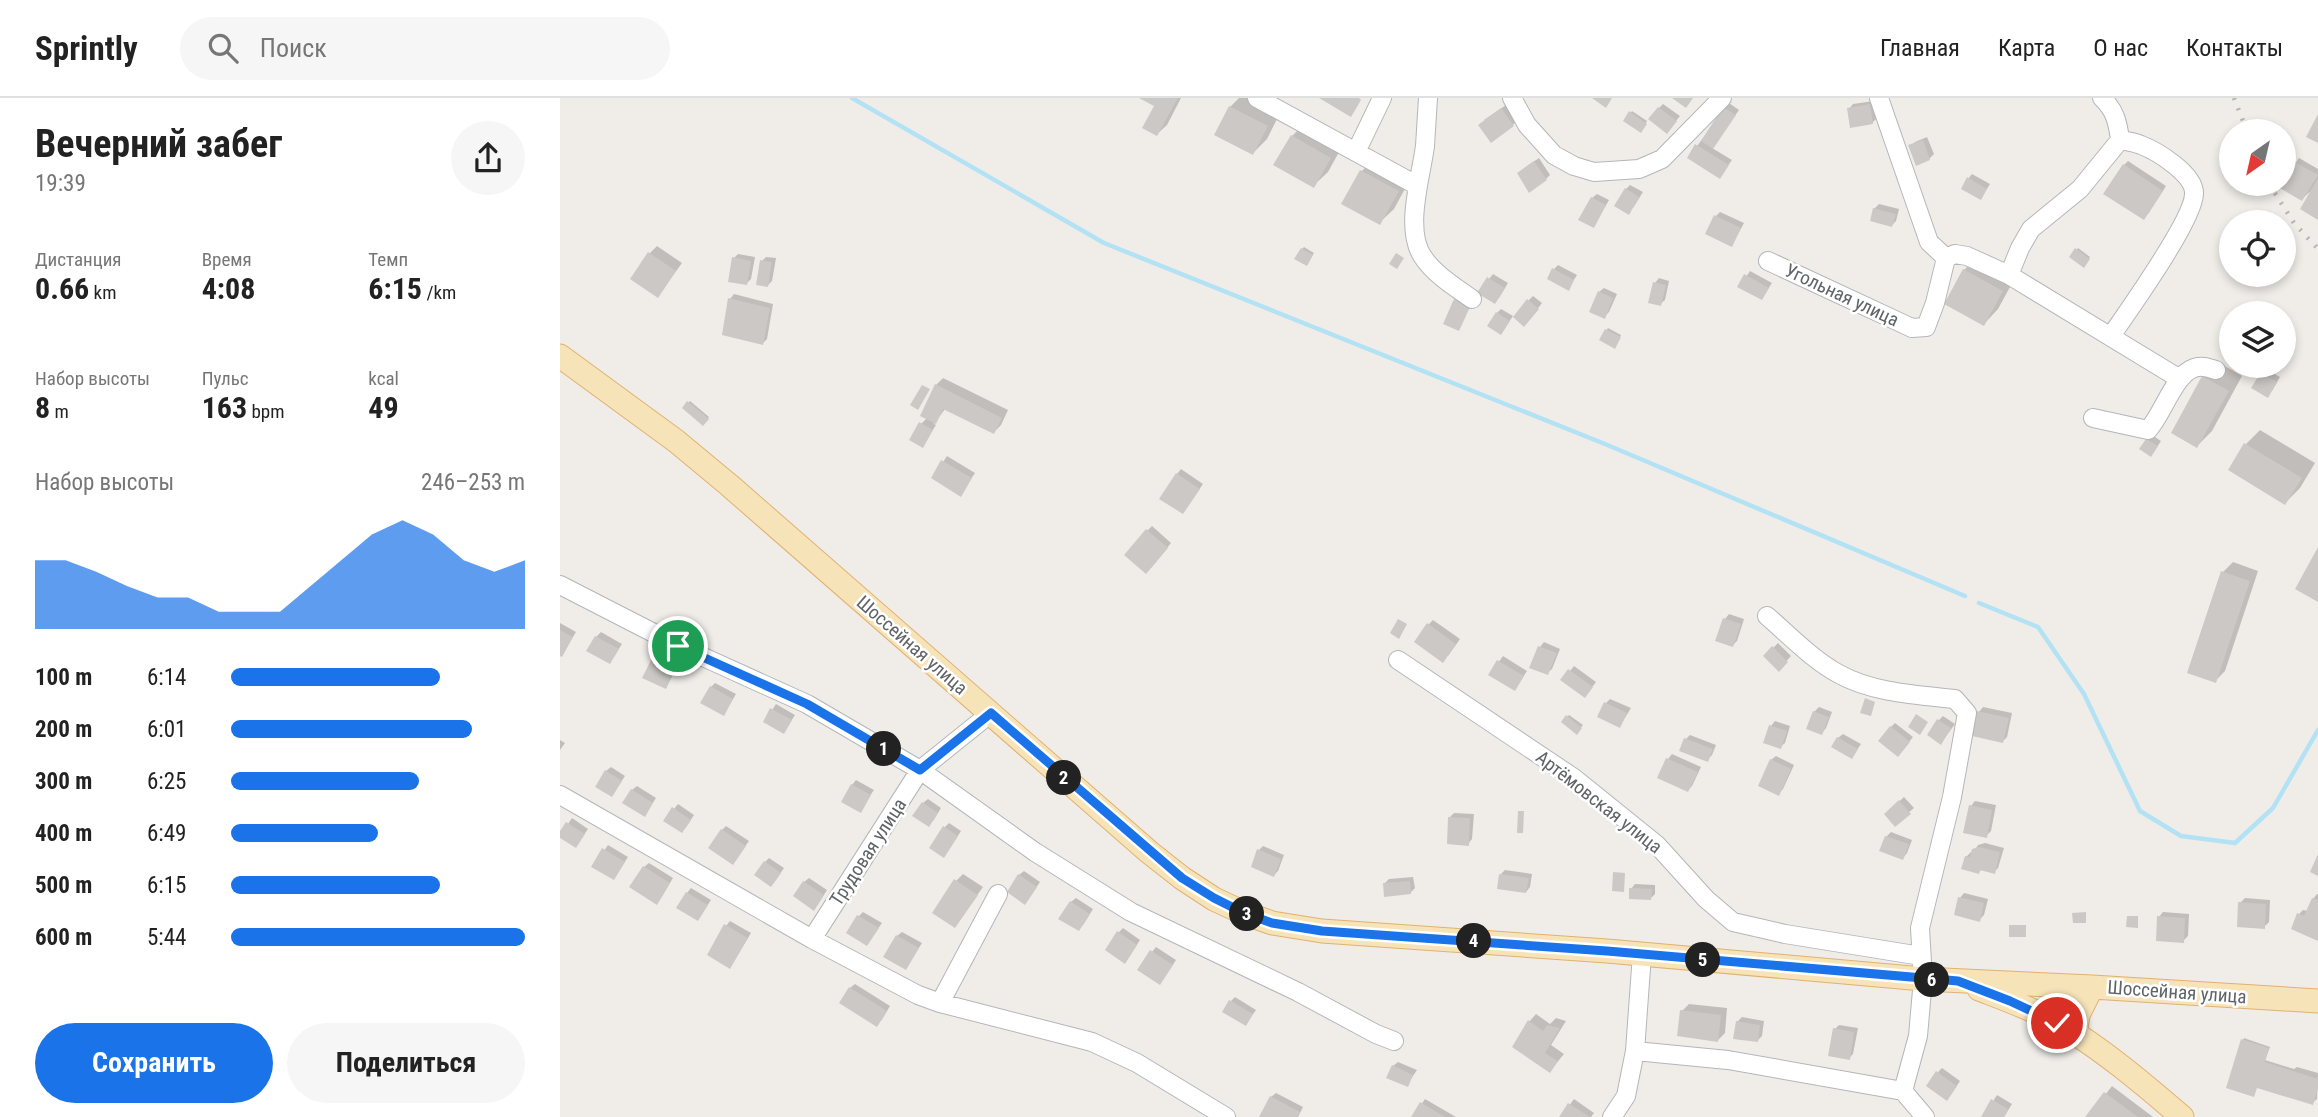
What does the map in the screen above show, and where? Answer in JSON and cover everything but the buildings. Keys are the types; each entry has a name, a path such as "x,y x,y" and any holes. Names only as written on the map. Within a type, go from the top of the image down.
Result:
{"main road":[{"name":"Шоссейная улица","path":"560,356 718,476 1174,872 1214,898 1244,913 1272,923 1322,931 1642,954 1923,979 2318,1001"},
{"path":"1958,981 2057,1023 2182,1117"},
{"path":"2075,1035 2078,1015 2092,987"}],"street":[{"path":"1257,98 1418,186"},
{"path":"1356,152 1381,98"},
{"path":"1427,98 1425,146 1418,186 1416,243 1432,267 1472,299"},
{"path":"1512,98 1527,125 1555,155 1574,166 1594,172 1639,169 1662,159 1722,98"},
{"path":"1879,98 1929,242 1946,258 1955,254 1967,256 2009,275 2180,379"},
{"path":"2009,275 2031,229 2080,189 2120,140 2118,122 2102,98"},
{"path":"2111,336 2159,265 2188,215 2195,196 2193,183 2180,170 2141,145 2120,140"},
{"name":"Угольная улица","path":"1769,261 1912,328 1926,327 1946,258"},
{"path":"2093,418 2148,430 2180,379 2193,368 2216,370"},
{"path":"560,585 678,646 807,704 920,770 1035,852 1131,912 1394,1041"},
{"path":"1767,616 1840,675 1875,687 1955,699 1967,713 1952,797 1920,928 1923,979 1918,1036 1903,1091"},
{"name":"Артёмовская улица","path":"1398,660 1574,778 1657,845 1706,899 1734,922 1785,934 1921,956"},
{"name":"Трудовая улица","path":"812,939 920,770 991,713"},
{"path":"560,795 812,939 918,995 1092,1042 1137,1063 1226,1117"},
{"path":"940,1003 998,894"},
{"path":"1612,1117 1626,1096 1635,1051 1642,954"},
{"path":"1635,1051 1728,1060 1903,1091 1925,1117"}],"waterway":[{"path":"852,98 1104,243 1605,444 1965,596"},
{"path":"1979,603 2038,627 2084,694 2140,811 2181,836 2235,843 2273,808 2318,730"}],"railway":[{"path":"2234,98 2242,119"},
{"path":"2277,196 2294,223 2318,249"}],"route":[{"path":"678,646 807,704 920,770 991,713 1182,878 1214,898 1272,923 1322,931 1607,951 1958,981 2057,1023"}]}
